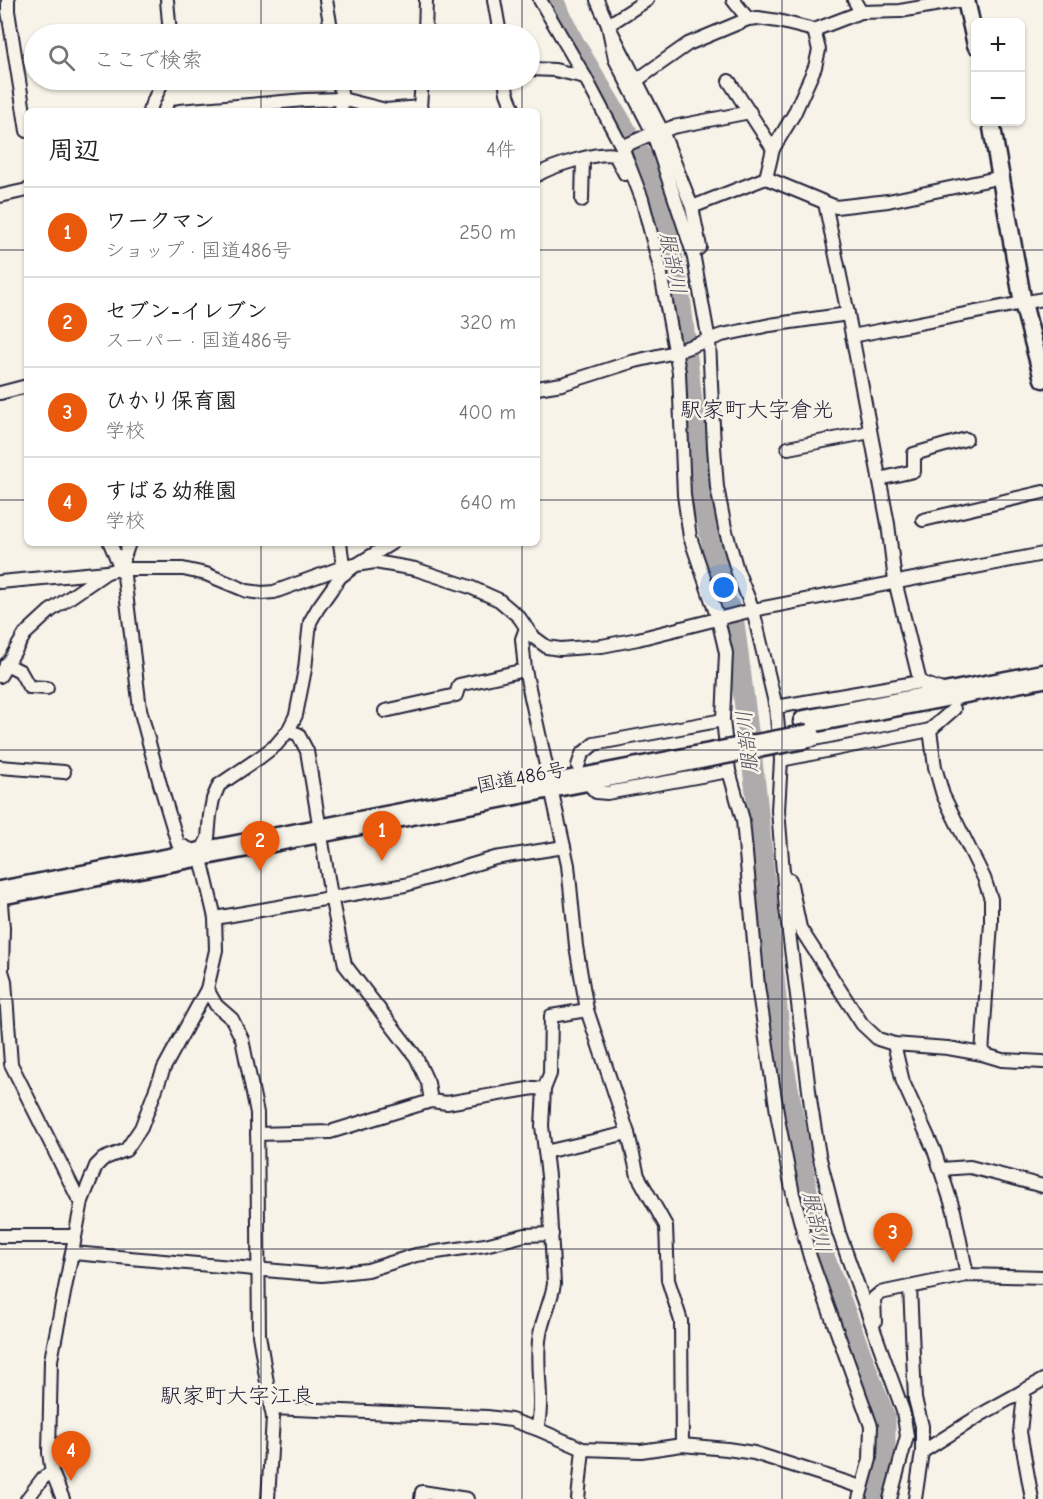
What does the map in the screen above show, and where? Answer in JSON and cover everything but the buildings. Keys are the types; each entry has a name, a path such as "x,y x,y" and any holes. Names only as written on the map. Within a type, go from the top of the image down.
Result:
{"highway":[{"name":"国道486号","path":"953,701 1043,676"},
{"name":"国道486号","path":"0,892 204,846 807,729 953,701 1043,691"},
{"name":"国道486号","path":"0,879 178,844 204,846"}],"street":[{"path":"8,0 24,110"},
{"path":"167,0 169,24"},
{"path":"326,0 330,24"},
{"path":"425,24 426,0"},
{"path":"494,0 498,24"},
{"path":"540,0 622,147 642,199 659,264 677,351 684,495 690,537 718,620 726,653 723,720 729,771 743,819 758,986 778,1119 793,1194 810,1257 871,1426 870,1459 859,1499"},
{"path":"597,0 637,80 693,253 709,341 717,487 736,570 753,609 776,707 781,760 778,810 786,909 819,1155 838,1233 903,1411 907,1436 890,1499"},
{"path":"608,25 647,0"},
{"path":"733,0 748,19"},
{"path":"854,0 861,12"},
{"path":"637,80 688,44 748,19 778,21 814,30 861,12 900,11 965,0 971,27"},
{"path":"608,25 615,59 692,207 700,247 693,253"},
{"path":"766,178 773,148 794,114 815,67 819,50 814,30"},
{"path":"540,69 555,70 585,77"},
{"path":"729,81 773,148"},
{"path":"150,108 158,90"},
{"path":"340,90 342,105"},
{"path":"421,108 422,90"},
{"path":"507,90 513,108"},
{"path":"213,108 305,100 364,108"},
{"path":"622,147 655,132 673,127 750,112"},
{"path":"992,126 1023,303 1043,379"},
{"path":"540,171 607,153 615,155 629,180 635,180"},
{"path":"582,200 583,159"},
{"path":"692,207 766,178 836,207 888,201 1002,177"},
{"path":"0,196 24,191"},
{"path":"825,203 888,524 895,581 920,682"},
{"path":"852,336 1043,299"},
{"path":"540,388 562,384 631,362 677,351 722,335 770,325 848,314"},
{"path":"0,393 24,388"},
{"path":"788,448 870,432"},
{"path":"879,479 914,471 914,454 966,439"},
{"path":"923,520 1043,492"},
{"path":"110,546 114,570"},
{"path":"0,676 25,634 50,611 114,570 127,546"},
{"path":"63,1499 52,1472 49,1453 51,1360 82,1201 96,1166 103,1159 126,1150 141,1128 164,1068 207,988 216,950 215,918 204,846 213,799 219,785 276,745 288,731 296,715 310,622 344,570 340,546"},
{"path":"0,582 114,570 183,569 206,574 247,591 274,592 373,559 388,546"},
{"path":"373,559 415,569 470,587 499,600 519,617 532,636 547,647 560,649 602,646 638,639 718,620 753,609 1043,554"},
{"path":"114,570 124,576 140,710 178,844"},
{"path":"526,627 522,639 525,670 568,865 576,946 587,1010 628,1133 638,1176 666,1226 668,1280 681,1321 682,1444"},
{"path":"6,664 20,671 29,687 47,688"},
{"path":"386,711 456,695 459,685 525,670"},
{"path":"776,707 920,682 953,701 930,730 781,760"},
{"path":"723,720 594,744 582,754 582,773 596,792 607,793 729,771"},
{"path":"930,730 935,767 943,795 984,878 991,899 982,1054"},
{"path":"288,731 298,734 307,751 345,965 416,1058 428,1083 431,1101"},
{"path":"0,767 64,772"},
{"path":"215,918 331,896 405,885 495,858 564,847"},
{"path":"782,862 786,862 800,928 862,1024 878,1039 894,1044 948,1048 1002,1060 1043,1062"},
{"path":"0,892 3,971 11,1064 78,1198 82,1201"},
{"path":"207,988 216,1005 232,1019 242,1038 257,1113 259,1335 273,1418 268,1499"},
{"path":"537,1429 541,1398 540,1335 551,1302 554,1284 542,1126 544,1089 550,1074 552,1016 587,1010"},
{"path":"894,1044 903,1082 934,1150 954,1211 967,1275"},
{"path":"257,1134 330,1132 431,1101 447,1103 534,1088 544,1089"},
{"path":"545,1152 628,1133"},
{"path":"940,1169 970,1167 1043,1186"},
{"path":"73,1253 322,1275 368,1270 416,1255 485,1245 525,1234 552,1234"},
{"path":"0,1236 75,1236"},
{"path":"875,1334 874,1298 880,1293 967,1275 1043,1277"},
{"path":"910,1287 915,1399 922,1426 915,1499"},
{"path":"921,1452 982,1413 1043,1380"},
{"path":"1023,1391 1020,1431 1032,1499"},
{"path":"271,1408 511,1420 584,1449 641,1451 682,1444 754,1453 855,1485"},
{"path":"578,1499 584,1449"},
{"path":"853,1499 855,1485 870,1459"},
{"path":"27,1499 43,1478 52,1472"},
{"path":"421,1499 422,1492 467,1499"}],"waterway":[{"name":"服部川","path":"553,0 573,41 646,164 665,220 680,296 704,508 725,599 733,615 756,792 781,1050 810,1207 819,1243 885,1418 885,1457 871,1499"}],"place":[{"name":"ワークマン","path":"382,861"},
{"name":"セブン-イレブン","path":"260,871"},
{"name":"ひかり保育園","path":"893,1263"},
{"name":"すばる幼稚園","path":"71,1481"}],"district":[{"name":"駅家町大字倉光","path":"757,409"},
{"name":"駅家町大字江良","path":"237,1395"}]}
